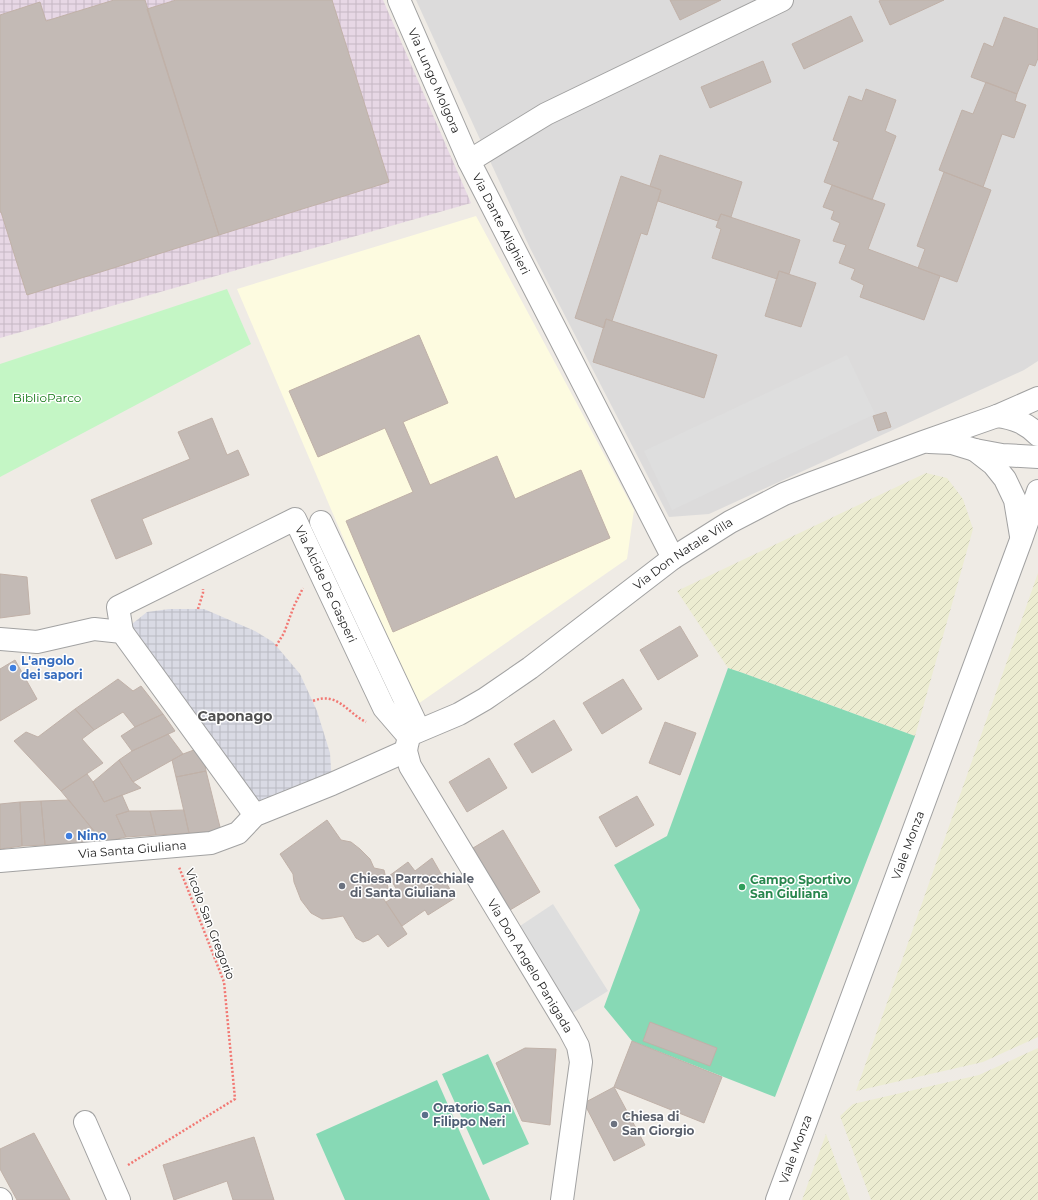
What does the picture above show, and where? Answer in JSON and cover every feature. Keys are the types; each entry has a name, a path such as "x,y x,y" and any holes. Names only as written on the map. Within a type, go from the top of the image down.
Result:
{"street":[{"name":"Via Lungo Molgora","path":"399,0 469,161"},
{"name":"Via Dante Alighieri","path":"672,558 469,161 546,114 782,0"},
{"name":"Via Don Natale Villa","path":"255,815 332,784 485,699 523,673 672,558 730,522 784,494 997,416 1038,398"},
{"name":"Via Don Natale Villa","path":"997,416 1018,420 1031,428 1038,435"},
{"path":"923,442 952,443 975,450 1002,455 1038,457"},
{"path":"975,450 993,464 1005,480 1012,493 1015,500 1021,540"},
{"name":"Viale Monza","path":"778,1200 1038,491"},
{"name":"Via Alcide De Gasperi","path":"255,815 122,632 118,607 295,519 384,708 411,740"},
{"path":"321,522 411,740"},
{"path":"0,639 37,642 94,629 122,632"},
{"name":"Via Don Angelo Panigada","path":"411,740 410,766 418,781 578,1046 581,1062 562,1200"},
{"name":"Via Santa Giuliana","path":"0,861 211,843 238,833 255,815"},
{"path":"85,1122 119,1200"}],"path":[{"path":"276,646 284,633 294,606 306,583 318,566"},
{"path":"313,701 321,698 330,698 346,707 361,720 369,724 394,718"},
{"name":"Vicolo San Gregorio","path":"109,1177 236,1099 224,982 171,847"}],"shaded area":[{"path":"0,0 383,0 471,203 0,338"},
{"path":"416,0 1038,0 1038,361 1024,370 709,514 669,517 530,248"},
{"path":"476,216 634,510 627,559 415,706 237,289"},
{"path":"847,355 875,414 672,510 644,451"},
{"path":"169,609 204,609 255,631 273,642 300,674 317,711 330,753 332,784 255,815 122,632 147,612"},
{"path":"553,904 608,991 571,1014 517,928"}],"green space":[{"name":"BiblioParco","path":"227,289 251,344 0,477 0,364"},
{"path":"926,473 947,478 963,499 973,529 915,736 728,668 677,591"},
{"path":"1038,573 1038,1037 983,1062 856,1091"},
{"name":"Campo Sportivo San Giuliana","path":"728,668 915,736 775,1097 632,1041 604,1007 640,910 614,865 667,836"},
{"path":"1038,1048 1038,1200 871,1200 840,1116 853,1104 979,1075"},
{"path":"488,1054 529,1144 483,1165 442,1074"},
{"path":"437,1080 490,1200 345,1200 316,1134"},
{"path":"826,1134 850,1200 802,1200"}],"building":[{"path":"114,0 145,0 219,235 27,295 0,212 0,15 40,2 46,21"},
{"path":"176,0 332,0 389,182 219,235 147,9"},
{"path":"670,0 721,0 680,20"},
{"path":"944,0 890,25 879,1"},
{"path":"851,16 863,41 804,69 792,44"},
{"path":"1004,17 1038,29 1038,58 1035,66 1029,64 1017,94 971,77 984,43 993,47"},
{"path":"763,61 771,82 710,108 701,87"},
{"path":"986,82 1017,94 1015,101 1026,105 1014,138 1002,134 983,187 939,170 962,110 973,114"},
{"path":"866,89 896,100 885,131 896,136 872,200 824,182 839,142 833,140 849,96 862,101"},
{"path":"660,155 742,182 731,217 721,214 718,221 658,201 661,190 650,186"},
{"path":"944,172 991,190 957,282 918,268 925,249 917,246"},
{"path":"621,176 661,190 647,235 641,233 612,321 606,319 604,328 575,318"},
{"path":"832,185 885,204 868,249 940,276 924,320 860,297 864,285 851,279 855,269 839,263 846,245 833,241 840,223 831,219 834,211 823,207"},
{"path":"721,214 800,240 789,274 779,271 777,279 712,258 721,229 716,227"},
{"path":"779,271 816,283 801,327 765,316"},
{"path":"606,319 717,355 704,398 593,362"},
{"path":"419,335 448,403 403,422 430,485 497,456 515,499 581,470 610,538 393,632 346,521 413,492 385,428 318,457 289,391"},
{"path":"886,412 891,427 878,431 873,416"},
{"path":"212,418 227,455 238,450 249,475 142,519 152,544 116,559 91,500 190,459 178,432"},
{"path":"0,574 27,577 30,614 0,618"},
{"path":"680,626 698,656 658,680 640,650"},
{"path":"15,660 37,699 0,721 0,669"},
{"path":"118,679 133,691 141,686 163,714 135,727 123,712 94,730 75,709"},
{"path":"623,679 642,709 602,734 583,703"},
{"path":"75,709 94,730 82,739 103,763 61,791 14,741 26,732 38,737"},
{"path":"163,714 175,731 132,751 121,736 135,727"},
{"path":"554,720 572,750 532,773 514,744"},
{"path":"665,722 696,733 680,775 649,763"},
{"path":"168,734 183,754 133,782 119,760 132,751"},
{"path":"202,747 206,771 176,777 172,760"},
{"path":"489,758 507,788 467,812 449,782"},
{"path":"119,760 133,782 141,788 104,802 93,782"},
{"path":"206,771 221,831 189,833 176,777"},
{"path":"87,774 104,802 122,795 129,811 116,815 126,837 103,842 61,791"},
{"path":"637,796 654,825 616,847 599,817"},
{"path":"69,800 103,842 45,845 41,801"},
{"path":"41,801 45,845 22,846 20,802"},
{"path":"20,802 22,846 0,849 0,804"},
{"path":"184,810 189,833 156,835 150,811"},
{"path":"129,811 150,811 156,835 126,837 116,815"},
{"name":"Chiesa Parrocchiale di Santa Giuliana","path":"327,820 341,840 351,842 360,849 370,859 374,868 384,870 389,892 383,898 407,934 388,947 378,934 363,942 356,938 343,916 322,919 311,913 301,900 294,882 293,874 280,854"},
{"path":"503,830 540,892 510,910 473,848"},
{"path":"432,858 455,898 428,915 425,910 402,926 386,902 399,894 389,876 408,862 415,871"},
{"path":"650,1022 717,1048 710,1066 643,1041"},
{"path":"632,1041 722,1077 704,1123 614,1087"},
{"path":"525,1048 556,1049 550,1125 522,1121 496,1063"},
{"name":"Chiesa di San Giorgio","path":"614,1087 645,1145 614,1161 584,1103"},
{"path":"34,1133 70,1200 17,1200 0,1169 0,1149"},
{"path":"254,1137 274,1200 233,1200 227,1181 174,1200 163,1165"}],"place":[{"name":"L'angolo dei sapori","path":"13,668"},
{"name":"Nino","path":"69,836"},
{"name":"Chiesa Parrocchiale di Santa Giuliana","path":"342,886"},
{"name":"Campo Sportivo San Giuliana","path":"742,887"},
{"name":"Oratorio San Filippo Neri","path":"425,1115"},
{"name":"Chiesa di San Giorgio","path":"614,1124"}],"district":[{"name":"Caponago","path":"235,716"}]}
